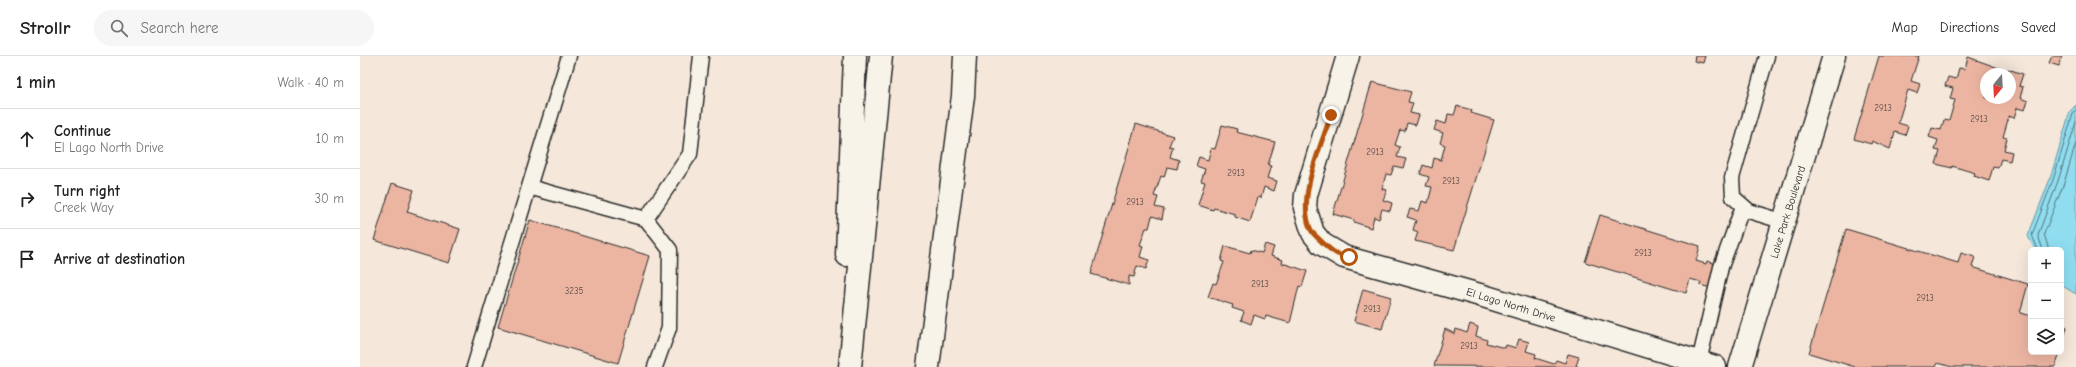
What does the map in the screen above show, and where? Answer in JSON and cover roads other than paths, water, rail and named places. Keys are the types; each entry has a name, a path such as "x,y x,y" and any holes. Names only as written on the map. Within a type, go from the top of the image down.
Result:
{"main road":[{"path":"843,367 855,56"},
{"path":"850,367 881,56"},
{"path":"963,96 965,56"},
{"path":"928,367 963,96 970,56"},
{"name":"El Lago North Drive","path":"1348,56 1306,195 1305,208 1313,233 1331,250 1344,257 1480,295 1707,365"},
{"name":"Lake Park Boulevard","path":"1740,367 1834,56"}],"lane":[{"path":"474,367 568,56"},
{"path":"646,219 690,154 701,56"},
{"path":"1767,56 1732,178 1733,197 1749,211 1784,222"},
{"path":"529,187 646,219 670,250 669,328 655,367"},
{"path":"1707,365 1721,267 1743,206"}],"water":[{"path":"2076,105 2076,294 2064,287 2064,247 2034,247 2028,236 2050,179 2070,111"}]}
